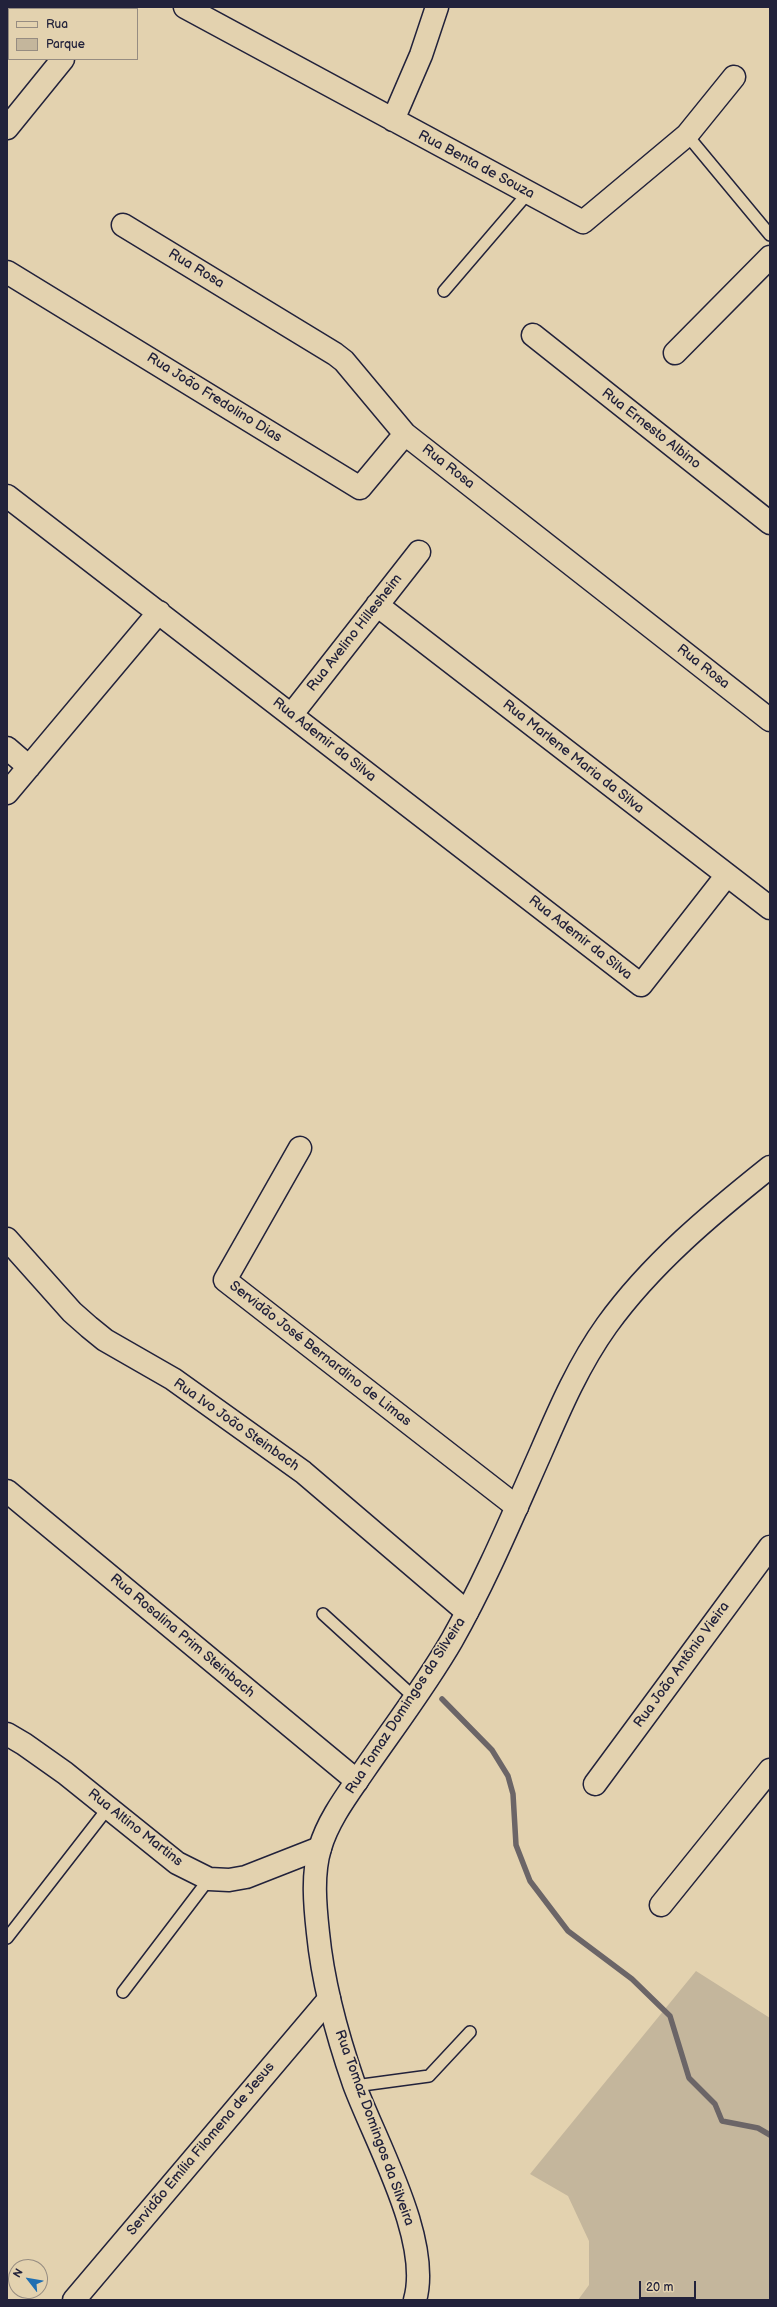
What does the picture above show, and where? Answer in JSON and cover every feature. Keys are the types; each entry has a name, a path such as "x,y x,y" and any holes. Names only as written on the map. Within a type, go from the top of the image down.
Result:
{"street":[{"name":"Rua Benta de Souza","path":"185,7 583,222 687,134 734,77"},
{"path":"393,120 421,56 436,7"},
{"path":"7,128 62,60"},
{"name":"Rua Rosa","path":"123,225 336,354 405,434 770,720"},
{"path":"675,353 770,257"},
{"name":"Rua João Fredolino Dias","path":"7,272 360,488 405,434"},
{"name":"Rua Ernesto Albino","path":"533,335 770,523"},
{"name":"Rua Ademir da Silva","path":"7,496 292,714 641,985 727,875"},
{"name":"Rua Avelino Hillesheim","path":"292,714 419,552"},
{"name":"Rua Marlene Maria da Silva","path":"377,605 770,908"},
{"path":"7,793 159,612"},
{"path":"7,748 29,767"},
{"name":"Servidão José Bernardino de Limas","path":"300,1148 225,1280 517,1507"},
{"name":"Rua Tomaz Domingos da Silveira","path":"415,2300 417,2270 414,2239 407,2215 355,2086 329,1999 318,1933 315,1876 320,1848 340,1807 450,1643 467,1612 517,1507 564,1399 584,1361 607,1325 658,1265 722,1206 770,1167"},
{"name":"Rua Ivo João Steinbach","path":"7,1239 72,1312 89,1328 105,1340 173,1379 303,1472 467,1612"},
{"name":"Rua Rosalina Prim Steinbach","path":"7,1491 357,1781"},
{"name":"Rua João Antônio Vieira","path":"595,1784 770,1547"},
{"name":"Rua Altino Martins","path":"7,1734 44,1757 177,1863 208,1878 229,1880 246,1877 320,1848"},
{"path":"662,1904 770,1770"},
{"name":"Servidão Emília Filomena de Jesus","path":"74,2300 329,1999"}],"lane":[{"path":"98,7 102,8"},
{"path":"687,134 770,235"},
{"path":"444,291 528,193"},
{"path":"323,1614 414,1697"},
{"path":"7,1938 108,1808"},
{"path":"123,1992 208,1878"},
{"path":"355,2086 429,2076 470,2032"}],"green space":[{"path":"696,1971 770,2018 770,2300 578,2300 589,2285 589,2241 568,2196 530,2174"}],"waterway":[{"path":"442,1699 492,1750 508,1776 513,1794 516,1845 530,1881 568,1931 632,1979 670,2016 689,2078 715,2104 722,2121 758,2128 770,2135"}]}
